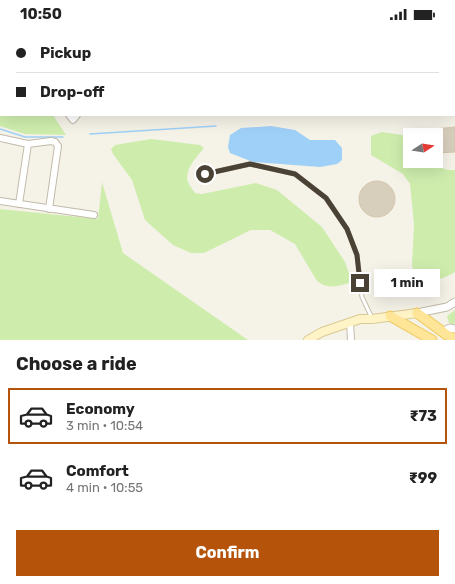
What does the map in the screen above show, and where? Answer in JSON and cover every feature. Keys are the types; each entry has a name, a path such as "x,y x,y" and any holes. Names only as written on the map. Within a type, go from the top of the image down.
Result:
{"main road":[{"path":"308,340 322,336 350,322 360,319 372,319 417,313 433,326 455,339"},
{"path":"390,316 432,340"}],"street":[{"path":"70,116 73,120 76,116"},
{"path":"0,138 28,144 51,141 55,142 58,146 48,209"},
{"path":"19,204 28,144"},
{"path":"0,201 48,209 94,214"},
{"path":"417,313 447,307 455,302"},
{"path":"350,322 351,340"},
{"path":"442,332 450,328 455,329"}],"lane":[{"path":"205,174 250,164 295,174 326,198 347,229 357,255 362,297 372,319"}],"green space":[{"path":"0,116 54,116 66,135 25,134 0,126"},
{"path":"382,132 403,135 403,168 443,168 455,170 455,272 436,280 415,276 412,265 414,224 410,184 403,174 371,155 371,136"},
{"path":"151,139 200,145 204,148 189,168 187,177 190,186 195,193 202,194 256,183 277,190 322,227 345,262 352,282 334,286 325,286 321,284 317,281 295,244 270,230 251,230 204,253 191,253 173,245 145,220 132,180 111,149 115,145"},
{"path":"102,182 123,253 248,340 0,340 0,209 98,219"},
{"path":"455,310 455,324 449,323 447,316"}],"water":[{"path":"271,126 295,130 310,140 335,140 342,148 342,160 337,164 320,167 253,162 230,153 228,147 230,135 241,128"}],"building":[{"path":"455,127 455,152 443,153 443,128"},
{"path":"381,181 390,186 394,192 394,206 390,212 381,217 373,217 364,212 360,206 359,195 364,186 370,182"}],"waterway":[{"path":"90,134 216,126"},
{"path":"0,129 25,137 63,137"}],"route":[{"path":"205,174 250,164 295,174 326,198 347,229 357,255 360,283"}]}
